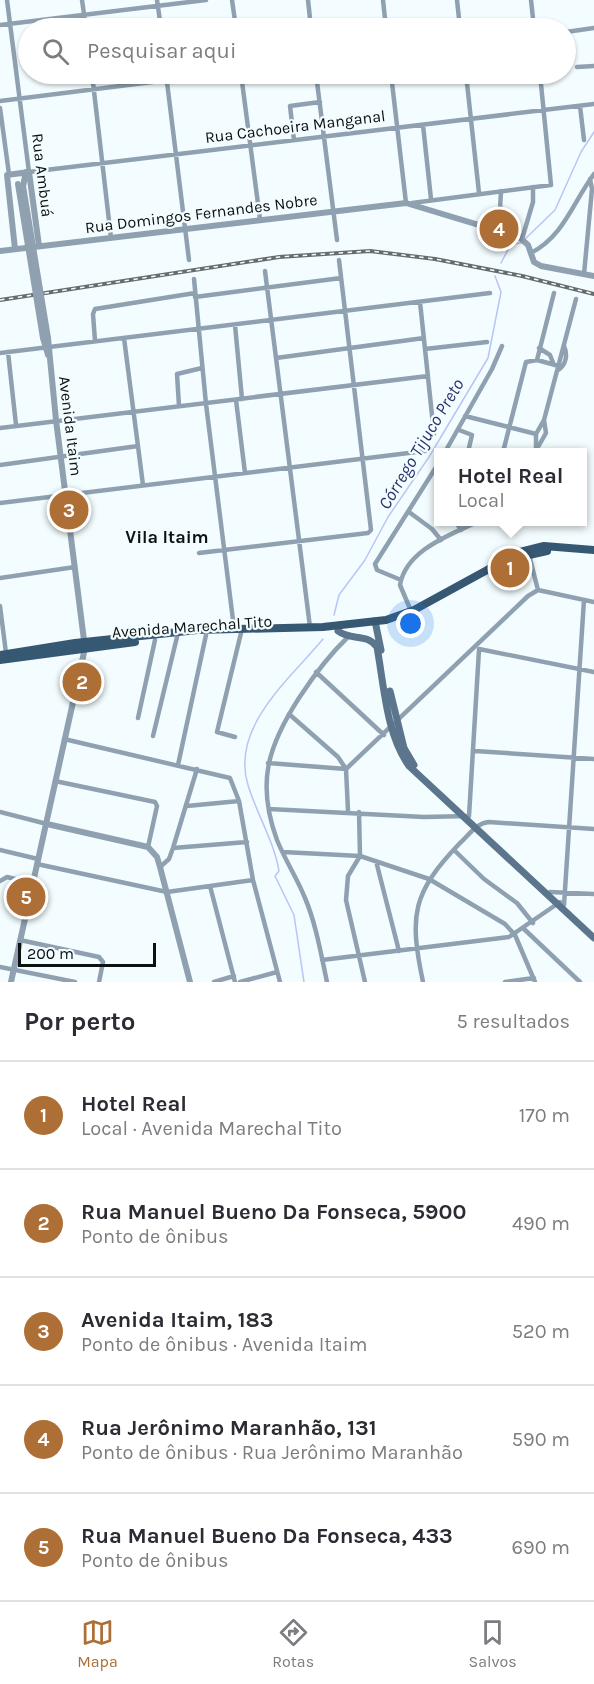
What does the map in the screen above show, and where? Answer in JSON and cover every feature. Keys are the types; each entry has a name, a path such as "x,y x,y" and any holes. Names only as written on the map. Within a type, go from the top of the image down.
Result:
{"main road":[{"name":"Avenida Marechal Tito","path":"0,660 84,645 237,631 338,631 376,625 411,611 507,559 528,552 562,549 594,550"},
{"name":"Avenida Marechal Tito","path":"3,654 237,631 376,625"},
{"path":"370,640 376,625"},
{"path":"376,625 394,725"},
{"path":"338,631 348,637 370,640 377,647 394,725 411,762 467,817 550,892 594,938"},
{"path":"477,826 594,933"}],"street":[{"name":"Rua Ambuá","path":"7,0 18,83"},
{"path":"82,0 84,18"},
{"path":"59,18 158,3 206,0"},
{"path":"232,0 235,18"},
{"path":"308,0 310,18"},
{"path":"383,0 385,18"},
{"path":"457,0 459,18"},
{"path":"531,0 533,18"},
{"path":"158,3 160,18"},
{"path":"0,25 18,23"},
{"path":"576,31 594,28"},
{"path":"577,67 594,66"},
{"name":"Rua Ambuá","path":"18,84 27,172 39,246"},
{"path":"93,84 111,238"},
{"path":"0,101 122,84"},
{"path":"168,84 189,260"},
{"path":"242,84 260,219"},
{"path":"317,84 338,240"},
{"path":"392,84 409,203 523,239 528,245 534,262 542,266 594,276"},
{"path":"467,84 479,193"},
{"path":"541,84 545,110"},
{"path":"294,140 290,106 320,102"},
{"name":"Rua Cachoeira Manganal","path":"5,175 594,104"},
{"path":"580,106 584,140"},
{"path":"0,108 5,175 15,249"},
{"name":"Rua Domingos Fernandes Nobre","path":"0,251 551,185 545,110"},
{"path":"423,125 431,199"},
{"name":"Avenida Itaim","path":"20,185 27,172"},
{"name":"Avenida Itaim","path":"10,982 47,824 84,645 46,338 20,185 16,174"},
{"path":"531,253 544,246 560,231 575,200 594,174"},
{"path":"584,274 592,189 590,179"},
{"path":"523,239 533,202 533,188"},
{"path":"494,229 500,209 501,191"},
{"path":"199,553 371,530 339,260"},
{"path":"265,271 310,627"},
{"path":"95,341 93,314 96,308 195,295 268,289 341,278"},
{"path":"194,279 206,404 237,631 217,732 234,737"},
{"path":"0,353 490,293"},
{"path":"537,360 554,293"},
{"path":"537,448 536,434 544,420 576,299"},
{"path":"420,302 434,434"},
{"path":"235,325 242,399"},
{"path":"124,338 143,485"},
{"path":"276,358 424,338"},
{"path":"425,349 487,342"},
{"path":"448,448 492,369 502,346"},
{"path":"539,348 550,355 557,367"},
{"path":"8,352 16,425"},
{"path":"504,448 525,365 530,360 537,360 557,367"},
{"path":"179,406 177,374 202,368"},
{"path":"0,428 428,376"},
{"path":"236,400 245,473"},
{"path":"465,416 536,434"},
{"path":"538,448 546,433 544,420"},
{"path":"459,430 472,435 469,448"},
{"path":"0,465 138,446"},
{"path":"0,503 425,451"},
{"path":"401,580 380,572 375,566 434,471"},
{"path":"409,512 432,529 441,540"},
{"path":"458,526 461,530"},
{"path":"411,611 401,588 401,580 420,552 469,526"},
{"path":"528,552 538,590"},
{"path":"0,578 75,567"},
{"path":"268,763 346,769 528,596 538,590 594,602"},
{"path":"322,960 515,935 561,904 566,892 584,600"},
{"path":"0,606 3,654"},
{"path":"178,765 206,635"},
{"path":"153,736 177,637"},
{"path":"327,982 305,897 283,852 266,794 268,763 277,736 316,672 348,637"},
{"path":"138,718 155,640"},
{"path":"269,809 467,817 475,751 479,642"},
{"path":"479,650 594,672"},
{"path":"316,672 384,735"},
{"path":"289,714 338,757 346,769 348,811"},
{"path":"64,739 197,769 228,777 231,780 239,801 253,880 279,982"},
{"path":"475,751 594,759"},
{"path":"160,867 169,859 173,849 197,769"},
{"path":"55,781 156,803 148,847"},
{"path":"187,806 239,801"},
{"path":"0,812 148,847 157,857 190,982"},
{"path":"359,812 360,856 352,867 346,888 365,982"},
{"path":"423,982 417,949 416,913 429,879 477,826 489,822 594,829"},
{"path":"173,849 247,842"},
{"path":"0,850 37,862 167,892 253,880"},
{"path":"454,850 484,879 517,903 533,923"},
{"path":"283,852 360,856 429,879 505,924 515,935 535,980 505,982"},
{"path":"376,861 399,951"},
{"path":"0,881 7,877 32,883"},
{"path":"210,886 236,980"},
{"path":"550,892 594,894"},
{"path":"524,929 580,982"},
{"path":"20,940 99,957 103,962 99,982"},
{"path":"0,967 75,982"},
{"path":"213,982 277,972"}],"waterway":[{"name":"Córrego Tijuco Preto","path":"525,239 555,210 581,152 594,132"},
{"name":"Córrego Tijuco Preto","path":"501,263 511,244 521,243"},
{"name":"Córrego Tijuco Preto","path":"434,448 488,358 501,292 495,276"},
{"name":"Córrego Tijuco Preto","path":"334,615 339,595 365,560 388,517 434,449"},
{"name":"Córrego Tijuco Preto","path":"304,982 294,915 275,876 279,871 277,860 248,785 245,764 248,743 255,724 280,687 323,639"}],"railway":[{"path":"0,300 279,257 370,251 435,259 522,276 594,294"}],"place":[{"name":"Rua Jerônimo Maranhão, 131","path":"499,229"},
{"name":"Avenida Itaim, 183","path":"69,510"},
{"name":"Hotel Real","path":"510,568"},
{"name":"Rua Manuel Bueno Da Fonseca, 5900","path":"82,682"},
{"name":"Rua Manuel Bueno Da Fonseca, 433","path":"26,897"}],"district":[{"name":"Vila Itaim","path":"167,537"}]}
